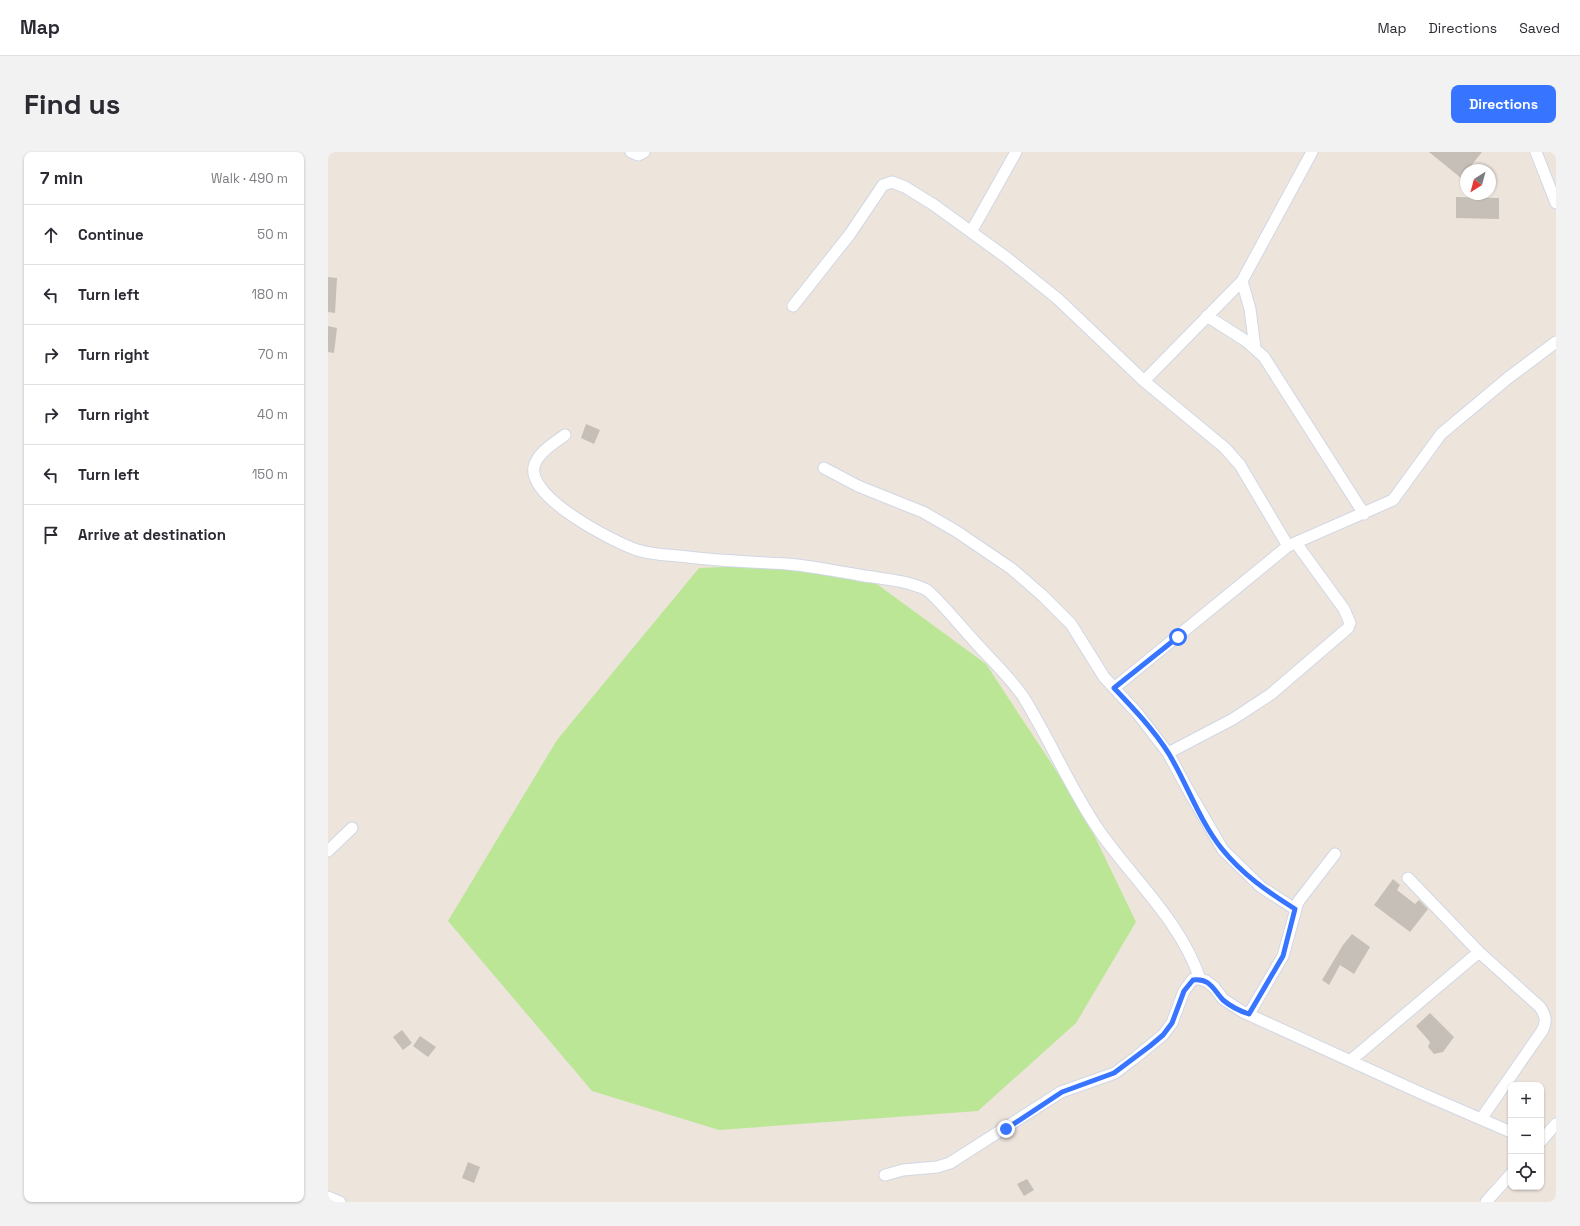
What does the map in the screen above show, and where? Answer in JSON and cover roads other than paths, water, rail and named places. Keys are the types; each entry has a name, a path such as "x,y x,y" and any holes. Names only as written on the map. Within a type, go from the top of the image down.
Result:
{"street":[{"path":"631,152 638,155 644,152"},
{"path":"971,232 1016,152"},
{"path":"1144,381 1242,281 1312,152"},
{"path":"1536,152 1556,203"},
{"path":"793,306 850,234 877,191 888,183 892,182 905,187 971,232 1058,299 1144,381 1233,455 1292,545 1344,609 1350,623 1343,635 1271,694 1233,719 1168,753"},
{"path":"1242,281 1250,308 1255,348"},
{"path":"1207,316 1255,348 1271,366 1313,436 1364,514"},
{"path":"1114,688 1292,545 1393,500 1441,434 1508,378 1556,342"},
{"path":"565,435 548,448 536,460 533,472 537,483 549,498 562,509 615,540 643,551 723,561 789,564 892,580 926,590 1008,677 1023,697 1055,757 1099,830 1136,879 1155,901 1170,923 1194,963 1200,979"},
{"path":"824,468 858,486 923,512 956,531 1012,569 1043,596 1071,624 1104,677 1138,714 1168,753 1223,850 1261,887 1295,909"},
{"path":"328,851 352,828"},
{"path":"1249,1014 1283,956 1295,909 1302,896 1335,854"},
{"path":"1408,878 1479,952 1540,1007 1546,1022 1542,1031 1481,1119"},
{"path":"1350,1061 1479,952"},
{"path":"885,1175 903,1170 937,1167 950,1163 1062,1092 1114,1073 1163,1035 1172,1023 1188,983 1193,980 1200,979 1214,986 1223,999 1234,1007 1350,1061 1508,1131"},
{"path":"1544,1138 1556,1124"},
{"path":"1486,1202 1508,1177"}]}
